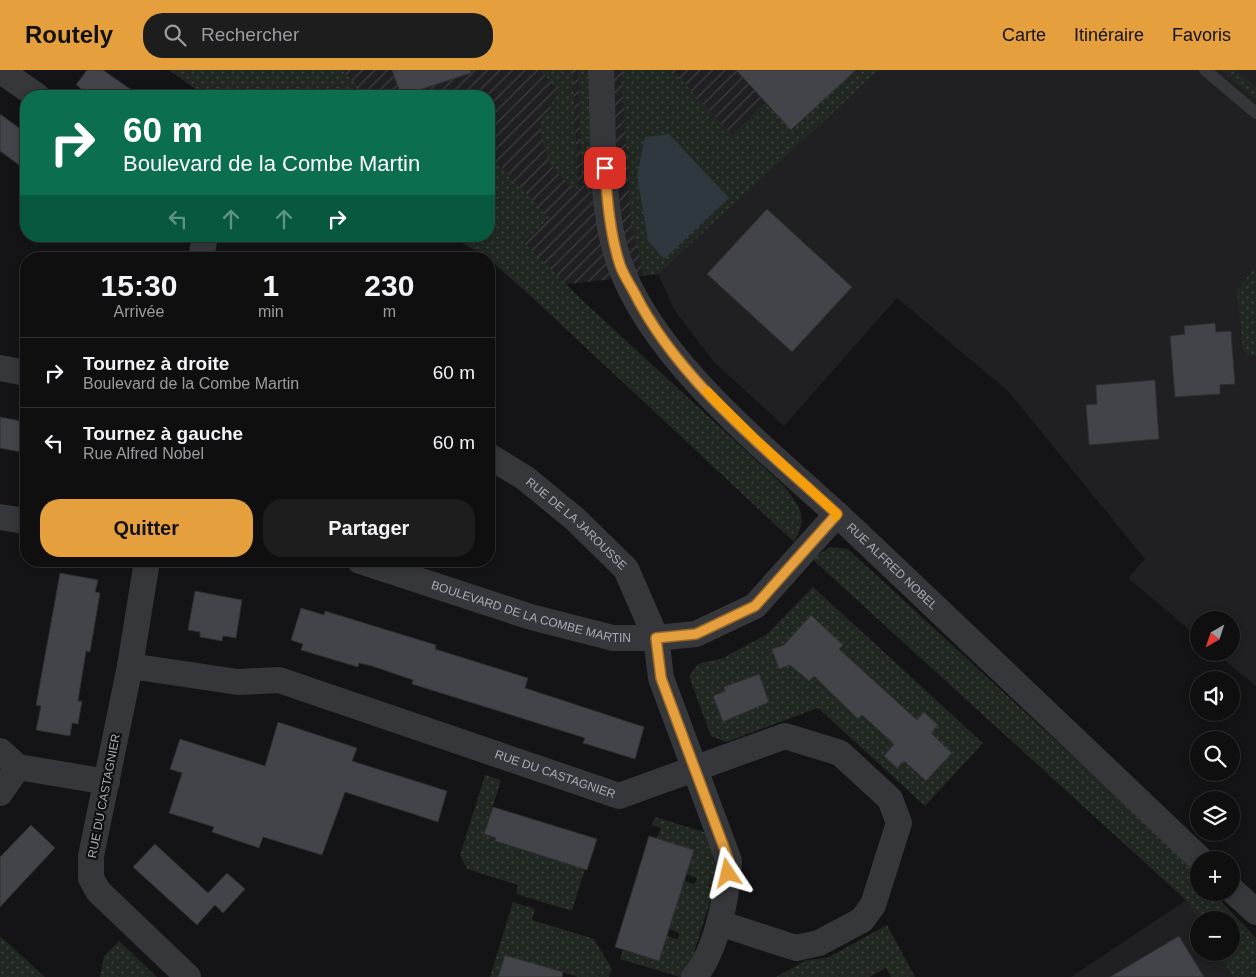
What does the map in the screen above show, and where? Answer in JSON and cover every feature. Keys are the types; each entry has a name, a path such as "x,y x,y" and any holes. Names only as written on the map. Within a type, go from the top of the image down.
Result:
{"street":[{"path":"0,70 28,90"},
{"name":"RUE ALFRED NOBEL","path":"601,70 607,207 620,265 647,319 681,365 755,439 837,514 1192,851"},
{"path":"0,368 20,372"},
{"name":"RUE DE LA JAROUSSE","path":"495,460 525,478 575,518 626,569 656,638 661,678 729,861 728,885 719,923 700,970 694,977"},
{"name":"BOULEVARD DE LA COMBE MARTIN","path":"378,567 531,618 613,638 656,638 696,634 755,606 837,514"},
{"path":"0,517 20,521"},
{"name":"RUE DU CASTAGNIER","path":"146,567 130,666 91,856 92,878 98,891 188,977"},
{"name":"RUE DU CASTAGNIER","path":"130,666 238,682 279,680 619,796 785,736 840,753 890,799 899,823 874,905 862,920 819,943 796,948 719,923"},
{"path":"0,793 9,759 107,782"},
{"path":"1240,897 1256,912"}],"lane":[{"path":"1205,70 1256,113"}],"shaded area":[{"path":"169,70 342,70 361,90 197,90"},
{"path":"312,70 879,70 658,274 523,289 495,264 495,252 478,252 462,242 495,242 495,90 329,90"},
{"path":"541,70 573,70 578,190 560,176 554,168 549,161 543,143 540,121 553,109 550,106 558,91"},
{"path":"578,70 589,70 596,195 587,190 582,179"},
{"path":"621,70 672,70 732,135 766,103 791,130 856,70 879,70 658,274 644,275 631,222"},
{"path":"879,70 1256,70 1256,686 1226,661 1240,661 1240,611 1190,611 1190,630 1128,578 1145,559 1008,391 897,298 784,426 714,362 675,311 658,274"},
{"path":"1221,70 1236,70 1256,87 1256,100"},
{"path":"669,134 729,198 664,259 648,241 637,176 645,137"},
{"path":"495,160 549,218 523,242 583,301 784,486 801,513 801,526 794,542 495,264 495,252 477,252 461,242 495,242"},
{"path":"1253,270 1256,270 1256,355 1248,356 1243,349 1237,290"},
{"path":"830,547 848,549 1181,856 1190,866 1190,901 1221,901 1230,911 1193,911 1186,900 812,559"},
{"path":"813,587 983,743 925,806 818,708 726,742 711,736 689,676 698,664 723,658 766,635","holes":["896,701 873,726 862,715 858,718 841,702"]},
{"path":"485,775 501,780 484,834 496,838 495,841 585,869 572,911 516,894 518,885 467,869 460,855"},
{"path":"655,817 707,833 720,869 688,972 680,977 620,959 623,950 659,961 667,936 678,939 679,933 669,929 684,881 694,884 697,878 686,874 693,850 657,838 661,828 652,825"},
{"path":"1186,900 1193,911 1190,911 1190,961 1223,961 1233,977 1071,977"},
{"path":"513,902 535,909 532,920 594,939 612,969 609,977 578,977 506,955 498,977 490,977"},
{"path":"1240,921 1256,938 1256,977 1233,977 1223,961 1240,961"},
{"path":"887,925 915,977 891,977 886,968 870,977 776,977 807,960 827,958"},
{"path":"0,936 45,977 0,977"},
{"path":"119,941 157,977 100,977 104,956"}],"building":[{"path":"87,70 103,70 131,90 83,90 76,85"},
{"path":"392,70 471,70 471,73 419,90 399,90"},
{"path":"736,70 856,70 791,130"},
{"path":"0,114 20,129 20,166 0,151"},
{"path":"767,209 852,287 792,352 707,274"},
{"path":"1215,323 1216,332 1231,331 1235,384 1220,385 1220,394 1175,397 1170,336 1185,334 1184,326"},
{"path":"1155,380 1159,439 1089,445 1086,405 1097,404 1096,385"},
{"path":"0,417 20,421 20,452 0,448"},
{"path":"60,573 98,580 95,592 100,593 90,652 86,651 78,701 82,701 78,724 72,723 70,736 36,730 41,706 36,705"},
{"path":"195,591 242,600 236,638 223,636 222,641 200,637 200,632 188,630"},
{"path":"301,608 324,615 325,611 436,645 435,649 528,678 525,688 644,727 635,759 583,743 585,738 412,684 413,680 372,666 359,663 358,667 301,650 303,644 291,640"},
{"path":"811,615 843,645 839,649 917,720 924,712 938,725 931,733 952,753 926,781 904,761 897,768 884,756 894,744 862,715 858,719 814,676 809,681 790,665 779,669 772,649 784,645"},
{"path":"759,674 769,702 723,722 713,696 725,691 724,687"},
{"path":"278,722 357,748 352,761 447,791 438,822 345,792 322,855 263,837 259,848 212,832 214,827 169,813 182,773 170,769 180,739 265,766"},
{"path":"493,807 597,839 587,870 495,841 496,838 484,834"},
{"path":"31,825 55,848 0,907 0,857"},
{"path":"649,836 694,850 659,961 615,947"},
{"path":"155,844 208,893 227,873 245,889 223,913 215,905 197,925 133,867"},
{"path":"1179,936 1190,954 1190,961 1194,961 1204,977 1110,977"},
{"path":"505,955 563,972 562,977 498,977"}],"slow traffic":[{"path":"707,391 755,439 837,514 836,516"}],"route":[{"path":"605,168 607,207 620,265 647,319 681,365 755,439 837,514 801,557 755,606 696,634 656,638 661,678 729,861 728,873"}]}
